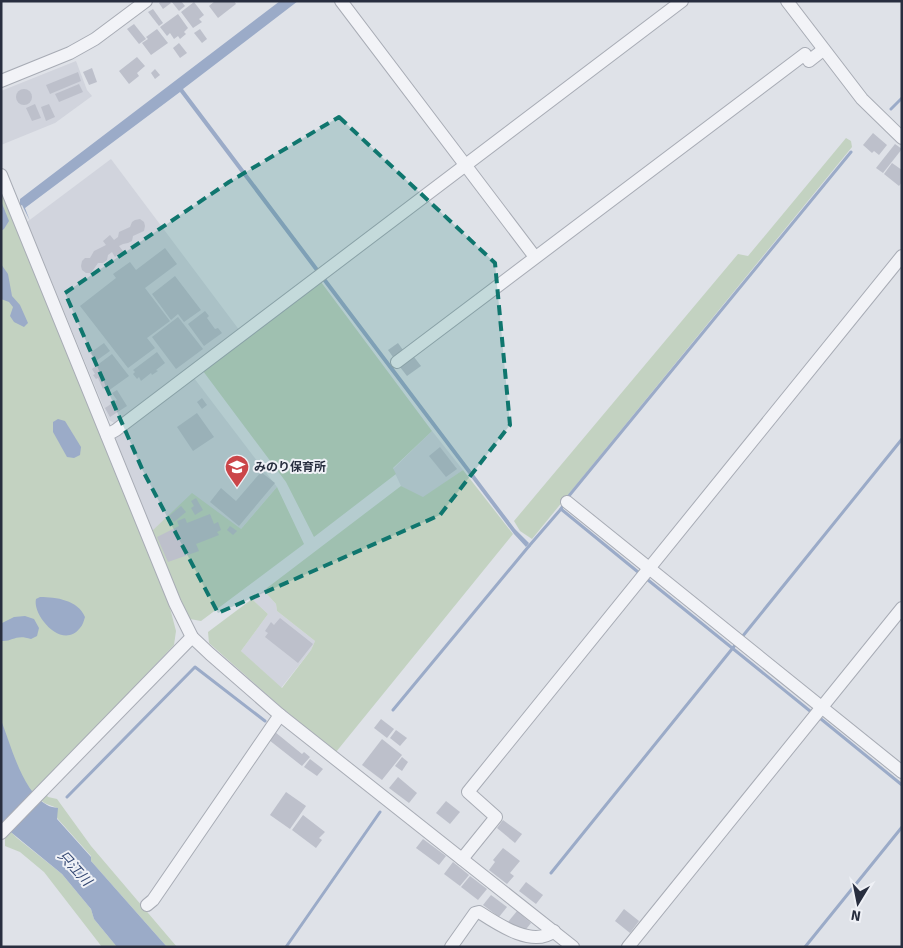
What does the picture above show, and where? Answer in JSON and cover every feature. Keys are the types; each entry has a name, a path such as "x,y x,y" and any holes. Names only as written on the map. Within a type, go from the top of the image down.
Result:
{"street":[{"path":"1,81 70,53 95,39 146,1"},
{"path":"341,1 535,257"},
{"path":"107,435 682,1"},
{"path":"786,1 862,99 902,138"},
{"path":"397,362 804,54 809,60 823,50"},
{"path":"1,175 175,603 192,637 280,715 573,947"},
{"path":"462,859 496,817 468,792 902,256"},
{"path":"567,502 902,772"},
{"path":"628,947 902,608"},
{"path":"1,833 192,637"},
{"path":"147,905 153,900 280,715"},
{"path":"451,947 475,913 479,912 523,940 544,939 554,931"}],"highlighted area":[{"path":"339,117 495,263 510,425 440,515 218,613 143,471 65,293 229,182"}],"shaded area":[{"path":"76,61 87,90 92,96 55,123 1,145 1,91"},
{"path":"111,159 240,331 116,424 109,420 27,222"},
{"path":"194,378 277,487 241,529 152,531 114,437"},
{"path":"432,431 463,470 423,498 401,486 393,469"},
{"path":"267,588 266,593 276,604 277,611 315,641 311,650 281,688 241,651 268,614 252,599"}],"green space":[{"path":"846,138 851,141 852,147 532,539 520,531 514,521 738,254 748,256"},
{"path":"1,188 170,608 176,631 174,645 41,786 48,797 57,799 91,846 177,947 167,947 91,861 91,856 57,818 57,808 41,800 9,830 62,874 91,909 94,919 117,947 102,947 44,872 20,852 5,846 5,837 1,834"},
{"path":"321,282 432,431 393,468 396,474 314,537 286,482 203,371"},
{"path":"463,470 513,534 336,752 282,708 209,643 208,632 252,599 268,614 241,651 282,688 311,650 315,641 277,611 276,604 266,593 267,588 401,486 423,497"},
{"path":"277,487 304,544 201,621 190,619 176,594 152,531 192,493 241,529"}],"water":[{"path":"280,1 298,1 183,89 515,529 529,543 526,547 514,534 180,92 25,208 30,221 22,205 20,206 20,199"},
{"path":"1,201 9,221 1,231"},
{"path":"1,264 8,274 12,296 20,305 28,323 24,327 14,322 10,316 13,307 9,302 1,299"},
{"path":"58,419 65,421 81,447 80,455 74,458 67,457 53,432 53,422"},
{"path":"40,597 59,599 72,603 82,611 85,617 81,627 73,634 65,635 57,633 50,628 43,621 36,606 36,599"},
{"path":"25,616 34,619 39,628 37,636 31,639 21,637 1,641 2,623 14,617"},
{"name":"只江川","path":"1,720 18,767 31,789 47,805 58,808 57,819 91,857 91,861 167,947 117,947 94,919 91,909 62,874 1,824"}],"building":[{"path":"161,1 169,1 171,3 163,9 159,3"},
{"path":"171,1 181,1 185,6 179,11"},
{"path":"215,1 234,1 236,4 218,18 209,6"},
{"path":"194,2 204,15 199,19 202,22 193,28 181,12"},
{"path":"153,9 163,23 159,26 148,12"},
{"path":"178,14 188,28 184,32 186,34 180,39 178,36 174,39 170,33 167,36 160,27"},
{"path":"134,24 146,39 139,44 127,29"},
{"path":"157,29 168,43 151,55 142,43 148,39 146,37"},
{"path":"200,29 207,39 202,43 194,33"},
{"path":"179,43 187,53 180,58 173,48"},
{"path":"137,57 145,66 137,73 139,76 129,84 119,71"},
{"path":"92,68 97,82 89,85 83,72"},
{"path":"155,69 160,75 155,79 151,73"},
{"path":"78,72 81,81 50,94 46,85"},
{"path":"79,84 83,92 59,102 55,94"},
{"path":"24,89 32,97 24,105 16,97"},
{"path":"35,104 41,118 32,121 26,108"},
{"path":"49,104 55,117 46,121 41,107"},
{"path":"873,133 887,145 879,155 874,151 872,153 863,145"},
{"path":"895,144 902,149 883,173 876,168"},
{"path":"892,163 902,170 902,182 899,186 884,174"},
{"path":"140,219 144,222 144,231 133,236 132,241 119,246 123,251 115,257 112,252 108,255 107,260 103,263 98,263 91,273 86,273 82,270 82,261 85,258 90,258 94,251 106,245 103,241 110,235 114,240 118,237 119,232 130,227 135,220"},
{"path":"165,248 177,264 145,288 170,321 147,338 155,348 128,368 80,306 116,278 113,274 130,262 136,270"},
{"path":"175,276 201,310 184,322 178,314 171,320 152,294"},
{"path":"205,311 209,316 207,318 215,329 218,328 222,333 204,346 188,324"},
{"path":"178,317 203,349 176,369 152,337"},
{"path":"104,343 110,351 96,361 90,353"},
{"path":"398,343 403,350 393,357 388,350"},
{"path":"157,352 165,363 152,375 151,373 141,381 139,377 137,379 133,374 135,372 133,370"},
{"path":"112,354 129,376 108,391 105,387 103,389 98,378 96,379 93,375 95,374 92,369"},
{"path":"414,357 421,366 407,376 400,367"},
{"path":"117,390 127,406 110,417 105,408 117,400 112,393"},
{"path":"202,398 207,405 202,409 197,402"},
{"path":"197,413 214,437 193,451 177,427"},
{"path":"440,447 457,469 446,477 429,456"},
{"path":"261,472 275,483 239,526 210,502 221,488 236,501"},
{"path":"196,498 203,510 195,515 191,508 194,506 191,501"},
{"path":"181,506 186,512 174,522 169,516"},
{"path":"210,514 214,524 218,522 221,530 217,532 219,535 196,544 199,551 168,562 157,537 179,526 177,521 185,518 187,523"},
{"path":"230,526 237,531 233,535 227,530"},
{"path":"280,618 313,644 298,663 265,637 268,633 265,631 271,622 274,625"},
{"path":"381,719 394,729 387,738 374,728"},
{"path":"396,730 407,738 400,746 390,738"},
{"path":"275,732 302,754 304,752 310,757 302,766 269,740"},
{"path":"382,739 402,755 382,780 362,765"},
{"path":"402,757 408,762 402,771 395,766"},
{"path":"310,759 323,769 317,776 304,767"},
{"path":"398,777 417,793 409,803 389,788"},
{"path":"286,792 306,806 290,829 270,815"},
{"path":"446,801 460,812 450,824 436,813"},
{"path":"303,815 325,832 319,838 322,840 316,848 292,830"},
{"path":"503,820 522,834 515,843 497,828"},
{"path":"423,839 446,856 439,865 416,848"},
{"path":"503,848 520,861 510,873 514,876 507,884 489,870 495,862 493,860"},
{"path":"453,862 469,875 460,886 444,874"},
{"path":"470,876 487,889 478,900 461,887"},
{"path":"526,882 543,895 536,904 519,891"},
{"path":"491,895 507,907 499,917 483,905"},
{"path":"624,909 639,921 630,933 615,921"},
{"path":"517,911 531,923 523,933 508,922"}],"waterway":[{"path":"891,109 902,98"},
{"path":"561,509 568,497 851,152"},
{"path":"742,637 902,439"},
{"path":"529,546 561,509 638,572"},
{"path":"393,710 529,546"},
{"path":"648,580 810,711"},
{"path":"551,873 736,644"},
{"path":"67,797 195,667 265,721"},
{"path":"821,719 902,785"},
{"path":"286,947 380,812"},
{"path":"805,947 902,827"}],"place":[{"name":"みのり保育所","path":"237,488"}]}
